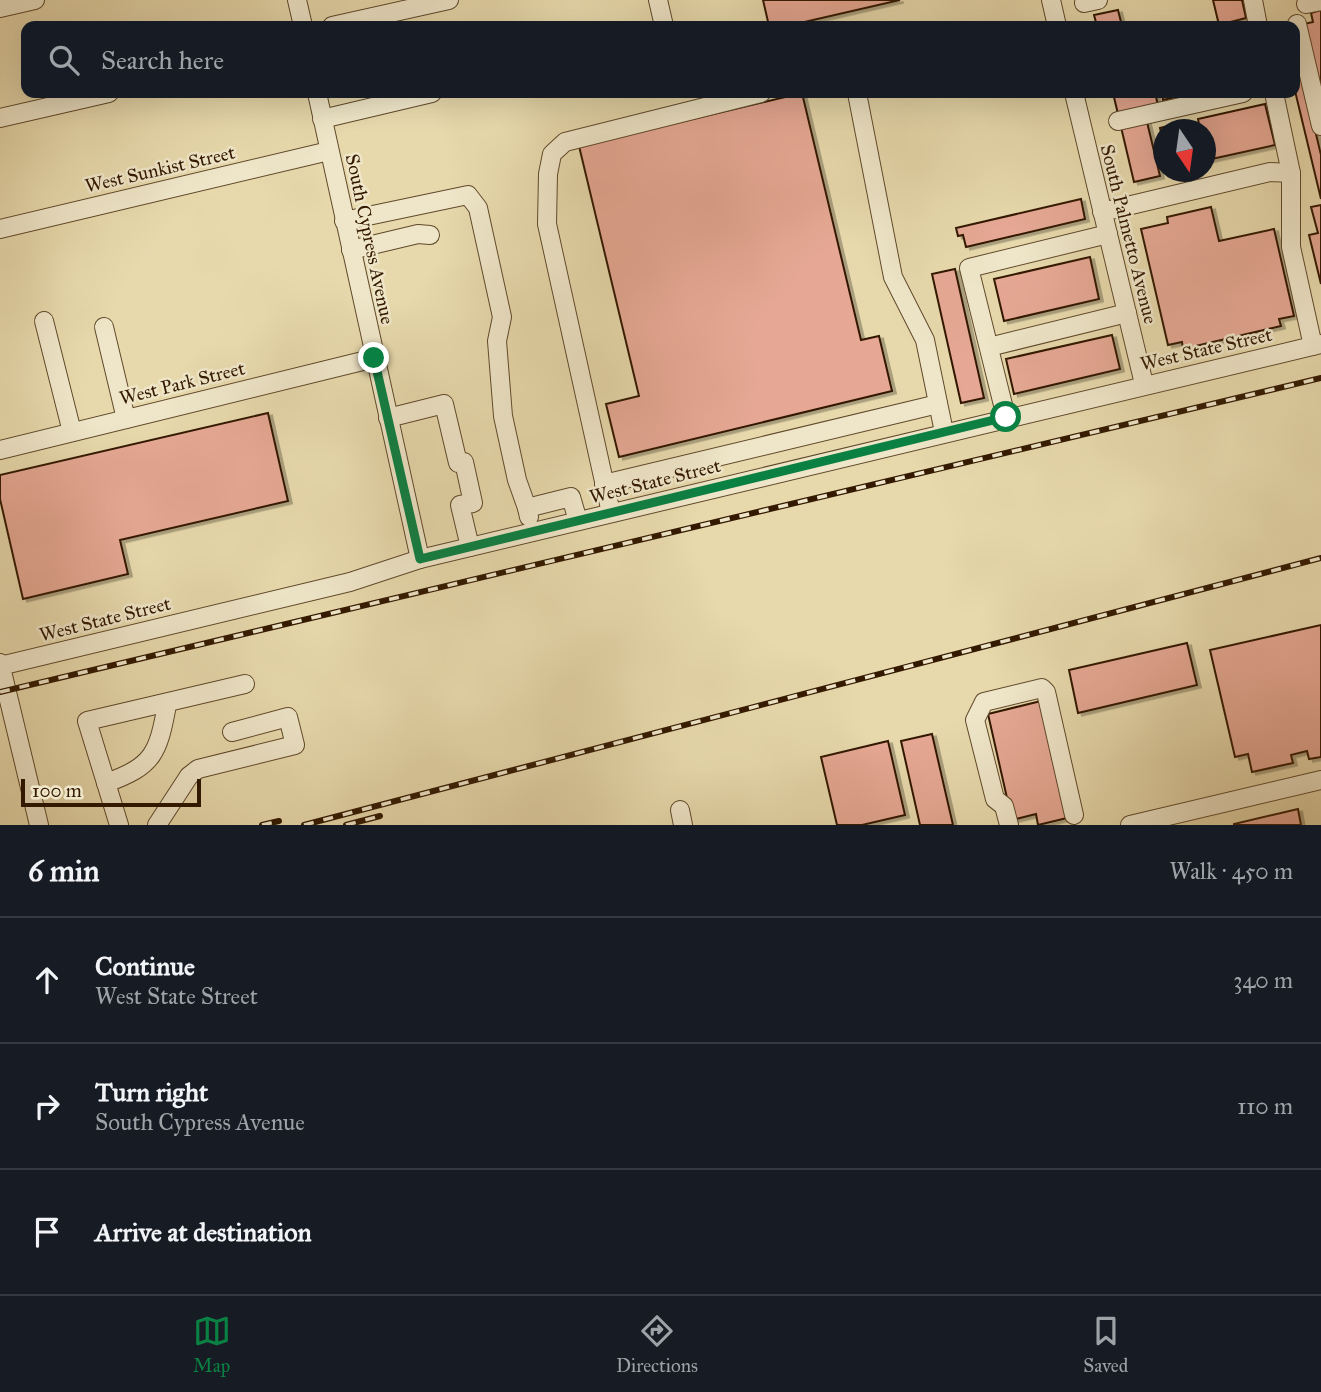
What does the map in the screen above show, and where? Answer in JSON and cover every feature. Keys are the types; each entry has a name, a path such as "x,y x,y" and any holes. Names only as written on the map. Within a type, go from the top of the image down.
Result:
{"street":[{"path":"0,8 35,0"},
{"path":"297,0 302,21"},
{"path":"354,21 449,0"},
{"path":"658,0 663,21"},
{"path":"1051,0 1057,21"},
{"path":"1253,0 1257,21"},
{"path":"1300,37 1321,126"},
{"path":"0,118 87,98"},
{"name":"South Cypress Avenue","path":"318,98 420,559"},
{"path":"322,118 410,98"},
{"path":"611,513 547,224 551,154 565,142 741,98"},
{"path":"858,98 893,277 925,340 944,432"},
{"name":"South Palmetto Avenue","path":"1074,98 1144,384"},
{"path":"1118,121 1221,98"},
{"path":"1275,98 1291,173 1291,247 1317,345"},
{"name":"West Sunkist Street","path":"0,229 329,150"},
{"path":"1102,212 1270,172 1291,173"},
{"path":"344,221 468,195 478,208 502,317 497,341 503,416 517,481 533,532"},
{"path":"351,250 418,234 429,235"},
{"path":"1006,417 969,268 1108,234"},
{"path":"989,347 1126,313"},
{"path":"44,321 72,432"},
{"path":"104,327 126,419"},
{"name":"West State Street","path":"0,665 350,582 420,559 1144,384 1317,345"},
{"name":"West Park Street","path":"0,450 374,358"},
{"path":"388,418 444,404 458,463 464,462 473,503 460,506 470,547"},
{"path":"604,484 938,404"},
{"path":"775,443 780,472"},
{"path":"527,508 570,497 578,521"},
{"path":"0,665 39,825"},
{"path":"118,825 87,721 167,705 245,684"},
{"path":"1009,825 1004,806 995,799 975,720 984,702 1041,688 1046,692 1074,815"},
{"path":"106,783 138,772 160,741 167,705"},
{"path":"158,825 189,776 198,769 296,745 288,717 232,732"},
{"path":"1129,825 1321,780"}],"building":[{"path":"763,0 900,0 809,21 768,21"},
{"path":"1213,0 1242,0 1246,18 1218,21"},
{"path":"1118,10 1121,21 1096,21 1094,15"},
{"path":"1321,10 1321,96 1304,24 1313,22 1311,13"},
{"path":"1300,67 1321,155 1321,199 1297,98 1300,98"},
{"path":"781,98 803,98 861,340 879,336 892,391 619,457 606,404 639,396 579,146"},
{"path":"1114,98 1156,98 1158,105 1118,114"},
{"path":"1265,104 1275,145 1216,158 1216,119 1198,119"},
{"path":"1147,122 1153,147 1153,178 1134,182 1121,127"},
{"path":"1081,199 1085,219 966,247 963,235 958,236 956,228"},
{"path":"1321,205 1321,284 1309,235 1318,233 1311,207"},
{"path":"1211,207 1219,241 1274,229 1294,316 1279,319 1281,326 1183,349 1182,342 1168,345 1141,229 1168,223 1167,217"},
{"path":"1090,257 1099,299 1004,321 994,279"},
{"path":"955,269 984,398 961,403 932,274"},
{"path":"1112,335 1120,369 1014,394 1006,359"},
{"path":"268,413 288,501 120,540 128,574 23,599 0,499 0,475"},
{"path":"1321,625 1321,757 1309,759 1307,751 1291,755 1293,763 1252,772 1248,754 1235,757 1210,650"},
{"path":"1187,643 1197,685 1078,713 1069,670"},
{"path":"1041,701 1067,818 1038,825 1036,814 1012,820 988,714"},
{"path":"932,734 953,825 920,825 901,741"},
{"path":"888,741 905,815 862,825 837,825 821,757"},
{"path":"1298,809 1301,825 1234,825 1234,824"}],"railway":[{"path":"0,692 1321,378"},
{"path":"304,825 1321,558"},
{"path":"346,825 380,816"},
{"path":"262,825 279,821"}],"route":[{"path":"374,358 420,559 1006,417"}]}
